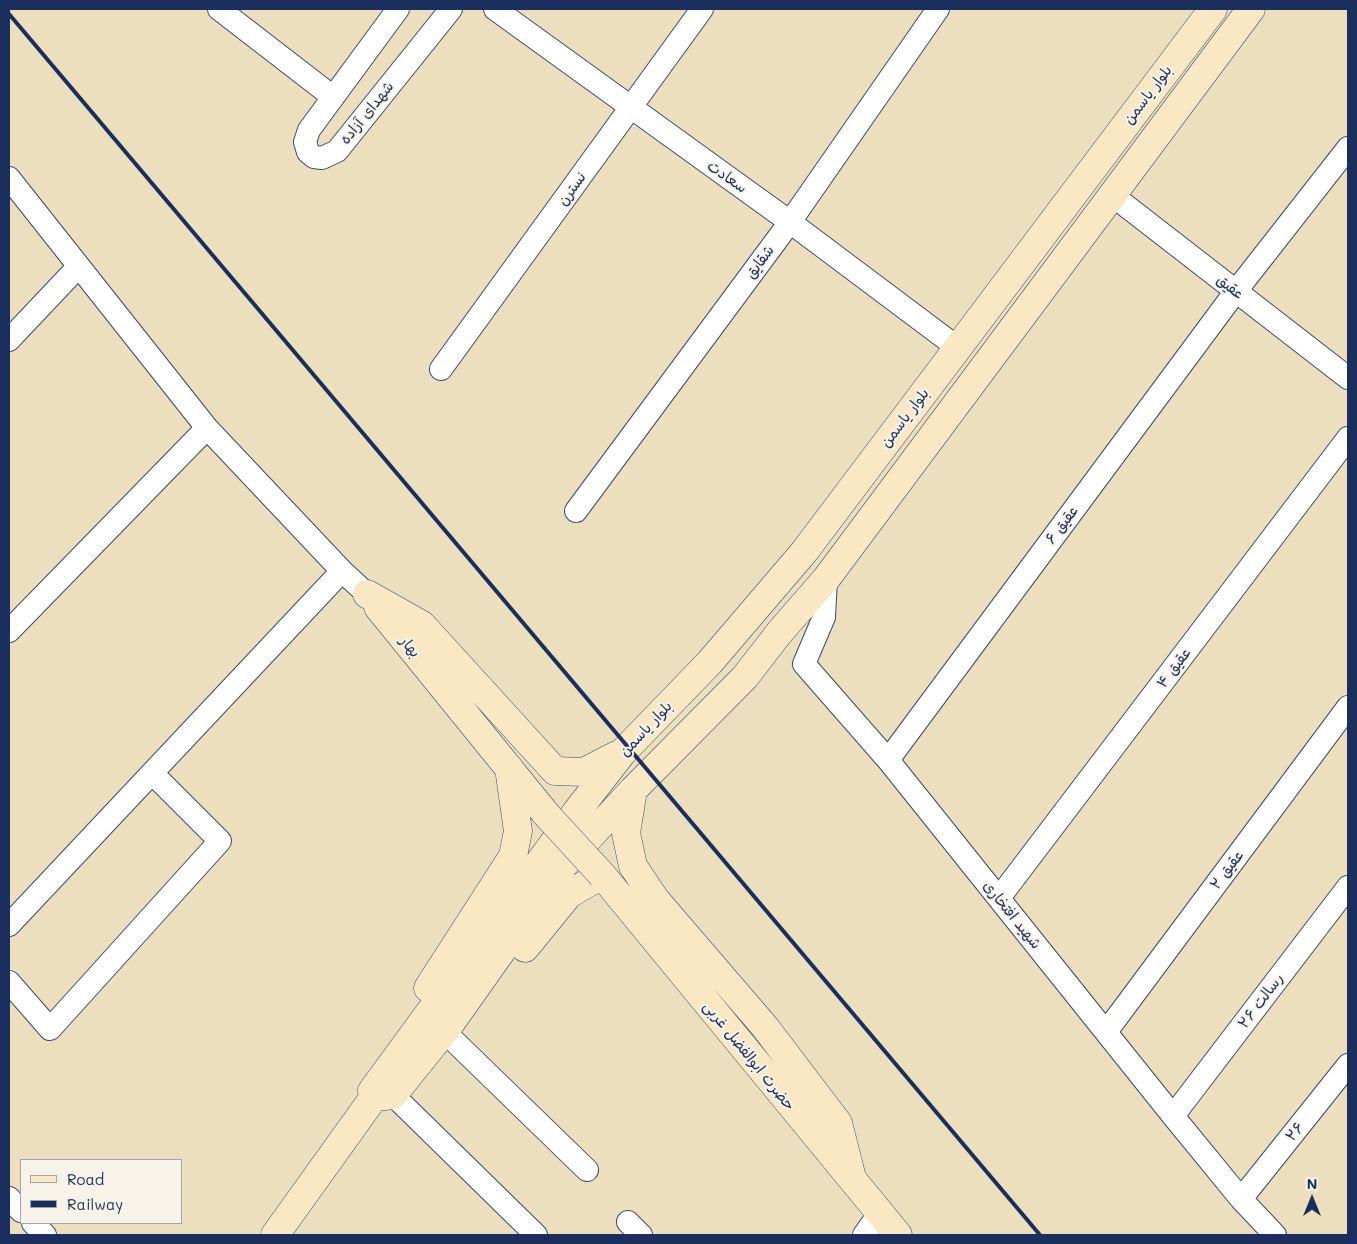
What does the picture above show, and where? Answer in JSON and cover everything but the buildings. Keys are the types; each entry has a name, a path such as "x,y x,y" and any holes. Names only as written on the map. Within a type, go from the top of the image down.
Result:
{"street":[{"path":"219,9 333,97"},
{"name":"شهدای آزاده","path":"398,9 309,130 305,142 308,152 314,157 322,158 337,151 451,9"},
{"name":"سعادت","path":"495,9 790,222 958,348"},
{"name":"نسترن","path":"441,369 702,9"},
{"name":"شقایق","path":"576,511 790,222 938,9"},
{"name":"بلوار یاسمن","path":"380,1094 577,811 622,753 710,662 804,552 1213,9"},
{"name":"بلوار یاسمن","path":"380,1094 450,1024 560,870 634,790 745,677 779,632 826,579 1112,195 1237,13"},
{"name":"عقیق ۶","path":"888,760 1236,291 1348,148"},
{"name":"بهار","path":"9,178 207,428 342,571 367,594 546,814 602,875"},
{"name":"عقیق","path":"1112,195 1348,378"},
{"path":"9,340 78,267"},
{"path":"9,631 207,428"},
{"name":"عقیق ۴","path":"999,898 1348,438"},
{"path":"9,925 342,571"},
{"name":"شهید افتخاری","path":"826,579 824,617 804,664 888,760 1241,1200 1275,1235"},
{"path":"367,594 422,625 555,770 584,772 622,753"},
{"name":"عقیق ۲","path":"1106,1032 1348,708"},
{"path":"380,1094 393,1038 513,856 518,831 509,768"},
{"path":"9,982 50,1029 220,841 152,773"},
{"path":"634,790 626,833 634,866 655,899 765,1027 838,1123 854,1184"},
{"path":"275,1235 380,1094 451,1038 569,894 602,875"},
{"name":"حضرت ابوالفضل غربی","path":"602,875 854,1184 872,1225 898,1235"},
{"name":"رسالت ۲۶","path":"1173,1116 1348,887"},
{"path":"451,1038 587,1170"},
{"name":"۲۶","path":"1241,1200 1348,1065"},
{"path":"380,1094 536,1235"},
{"path":"9,1198 20,1210"},
{"path":"34,1224 45,1235"}],"railway":[{"path":"9,14 1040,1235"}]}
